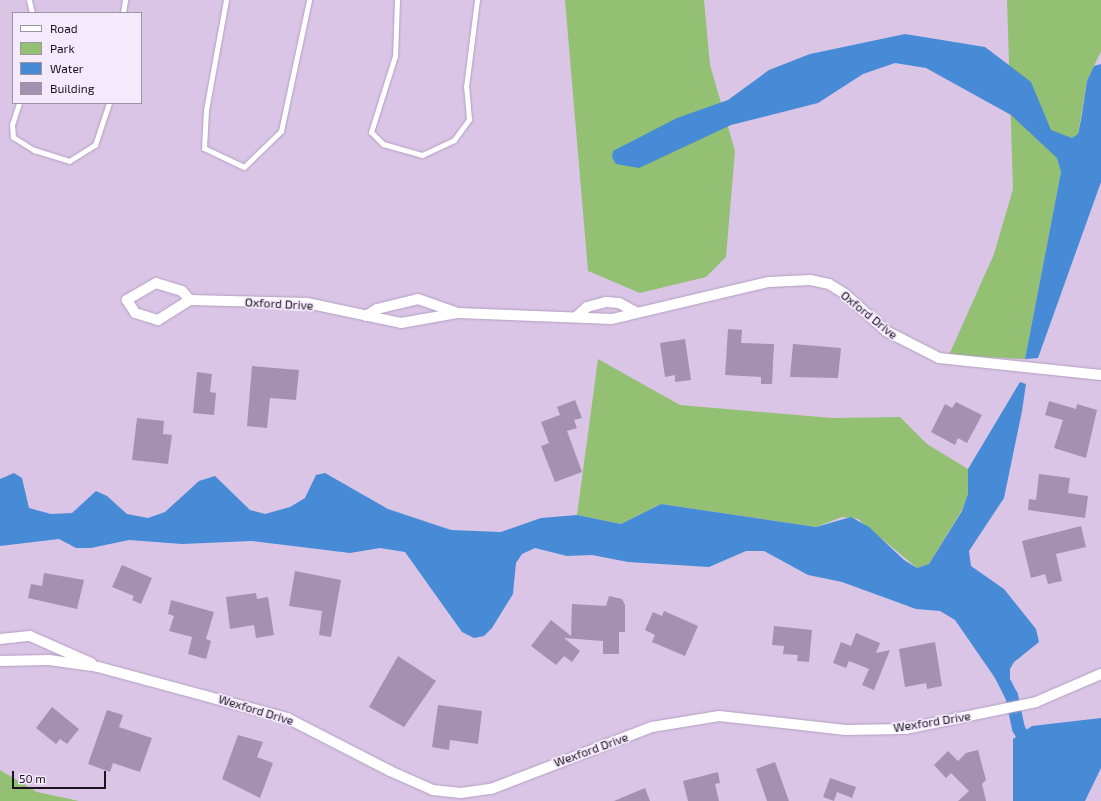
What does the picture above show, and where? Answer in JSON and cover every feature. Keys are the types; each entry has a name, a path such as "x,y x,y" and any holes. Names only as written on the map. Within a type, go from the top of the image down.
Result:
{"street":[{"name":"Oxford Drive","path":"190,300 307,303 401,324 458,313 612,319 636,312 769,282 810,280 829,284 845,294 886,331 939,358 1101,375"},
{"path":"156,283 182,291 190,300 158,320 134,313 127,300 156,283"},
{"name":"Oxford Drive","path":"366,316 377,309 418,299 458,313"},
{"path":"576,317 587,307 606,302 619,303 636,312"},
{"name":"Wexford Drive","path":"0,639 30,636 98,667"},
{"name":"Wexford Drive","path":"0,661 49,660 98,667 287,718 390,771 433,790 461,793 491,789 652,727 720,716 845,730 905,729 1036,702 1101,674"}],"lane":[{"path":"29,0 32,12"},
{"path":"123,12 125,0"},
{"path":"226,0 206,110 204,148 244,167 281,131 309,0"},
{"path":"397,0 395,56 371,132 383,144 422,155 454,140 469,118 466,87 477,0"},
{"path":"19,104 12,124 13,137 34,150 70,161 96,145 109,104"}],"green space":[{"path":"565,0 704,0 710,65 735,151 726,257 706,277 640,293 588,271"},
{"path":"1007,0 1101,0 1101,51 1087,81 1078,134 1061,172 1025,359 949,355 994,254 1013,189"},
{"path":"598,359 680,405 832,418 900,417 927,444 968,469 968,495 962,510 929,564 917,568 858,519 842,517 816,527 661,504 621,524 577,515"},
{"path":"0,770 37,792 79,801 0,801"}],"water":[{"path":"905,34 985,47 1031,82 1051,130 1072,138 1078,134 1087,81 1094,66 1101,64 1101,182 1038,358 1025,359 1061,172 1057,158 1011,115 926,68 895,63 863,74 818,103 731,125 639,168 616,164 612,157 613,151 677,118 728,100 769,70 810,54"},
{"path":"1020,382 1026,384 1004,498 969,551 971,566 1004,589 1036,629 1039,642 1014,662 1010,669 1010,683 1002,688 955,620 940,611 916,609 842,582 808,575 764,551 746,551 709,567 628,562 592,555 567,556 535,548 522,554 516,563 513,594 492,628 484,636 474,638 462,632 405,552 380,548 350,553 251,541 182,544 129,540 91,548 76,548 59,539 0,546 0,479 14,473 22,478 29,508 51,514 72,513 96,491 107,496 127,514 148,518 165,512 199,481 215,476 250,510 265,514 290,507 305,498 316,475 325,473 388,509 451,530 501,532 541,518 577,515 621,524 661,504 816,527 851,517 869,527 904,560 917,568 929,564 962,511 968,494 968,469"},
{"path":"1101,718 1101,768 1085,801 1013,801 1013,739 1032,726"}],"building":[{"path":"728,329 742,330 741,343 774,344 772,384 761,384 761,377 725,375"},
{"path":"685,339 691,380 675,382 675,375 665,377 660,343"},
{"path":"793,344 841,348 838,378 790,377"},
{"path":"252,366 299,370 296,400 270,398 267,428 247,426"},
{"path":"197,372 212,374 210,392 216,393 214,415 193,413"},
{"path":"575,400 582,418 574,420 577,428 567,431 582,472 555,482 541,446 549,443 541,422 560,415 557,407"},
{"path":"1049,401 1076,409 1077,404 1097,410 1086,458 1054,448 1063,420 1045,415"},
{"path":"956,402 982,415 967,443 958,438 955,445 931,432 945,404 952,408"},
{"path":"137,418 164,421 163,434 172,435 168,464 132,460"},
{"path":"1039,474 1070,478 1068,493 1088,496 1085,518 1028,510 1029,499 1036,500"},
{"path":"1081,526 1086,547 1056,554 1062,581 1048,584 1045,574 1031,578 1022,541"},
{"path":"122,565 152,578 141,604 132,600 134,596 112,587"},
{"path":"295,571 341,580 331,637 319,635 322,611 289,606"},
{"path":"44,573 84,580 77,609 28,598 31,584 42,586"},
{"path":"256,593 257,599 268,597 274,635 256,638 254,625 230,629 226,597"},
{"path":"609,596 622,599 625,605 625,632 619,632 619,654 603,654 603,641 564,638 580,651 572,662 564,656 556,665 531,646 551,620 571,636 572,604 606,606"},
{"path":"171,600 214,612 206,639 211,641 206,659 188,654 192,637 169,631 174,616 168,614"},
{"path":"664,611 698,626 685,656 652,642 655,635 645,630 653,612 662,616"},
{"path":"774,626 812,630 809,662 797,661 798,655 783,654 784,646 772,645"},
{"path":"856,633 880,643 876,653 890,650 874,690 862,685 869,669 849,661 846,668 833,663 841,642 851,646"},
{"path":"935,642 942,686 927,689 926,683 905,687 899,649"},
{"path":"398,656 436,681 404,727 369,707"},
{"path":"438,705 482,711 478,744 450,740 449,750 432,747"},
{"path":"52,707 79,729 67,744 60,739 56,744 36,728"},
{"path":"107,710 123,715 119,727 152,738 140,772 113,763 110,772 88,764"},
{"path":"238,735 263,742 257,757 273,763 260,798 222,779"},
{"path":"978,750 986,780 982,784 986,801 958,801 969,791 951,773 946,778 934,765 948,751 958,761 966,753"},
{"path":"775,762 789,801 767,801 756,769"},
{"path":"718,772 720,783 715,784 719,801 688,801 683,781"},
{"path":"830,778 856,787 852,798 837,792 834,801 823,797"},
{"path":"645,788 650,801 614,801"}],"waterway":[{"path":"998,670 1011,695 1018,728 1030,748"}]}
